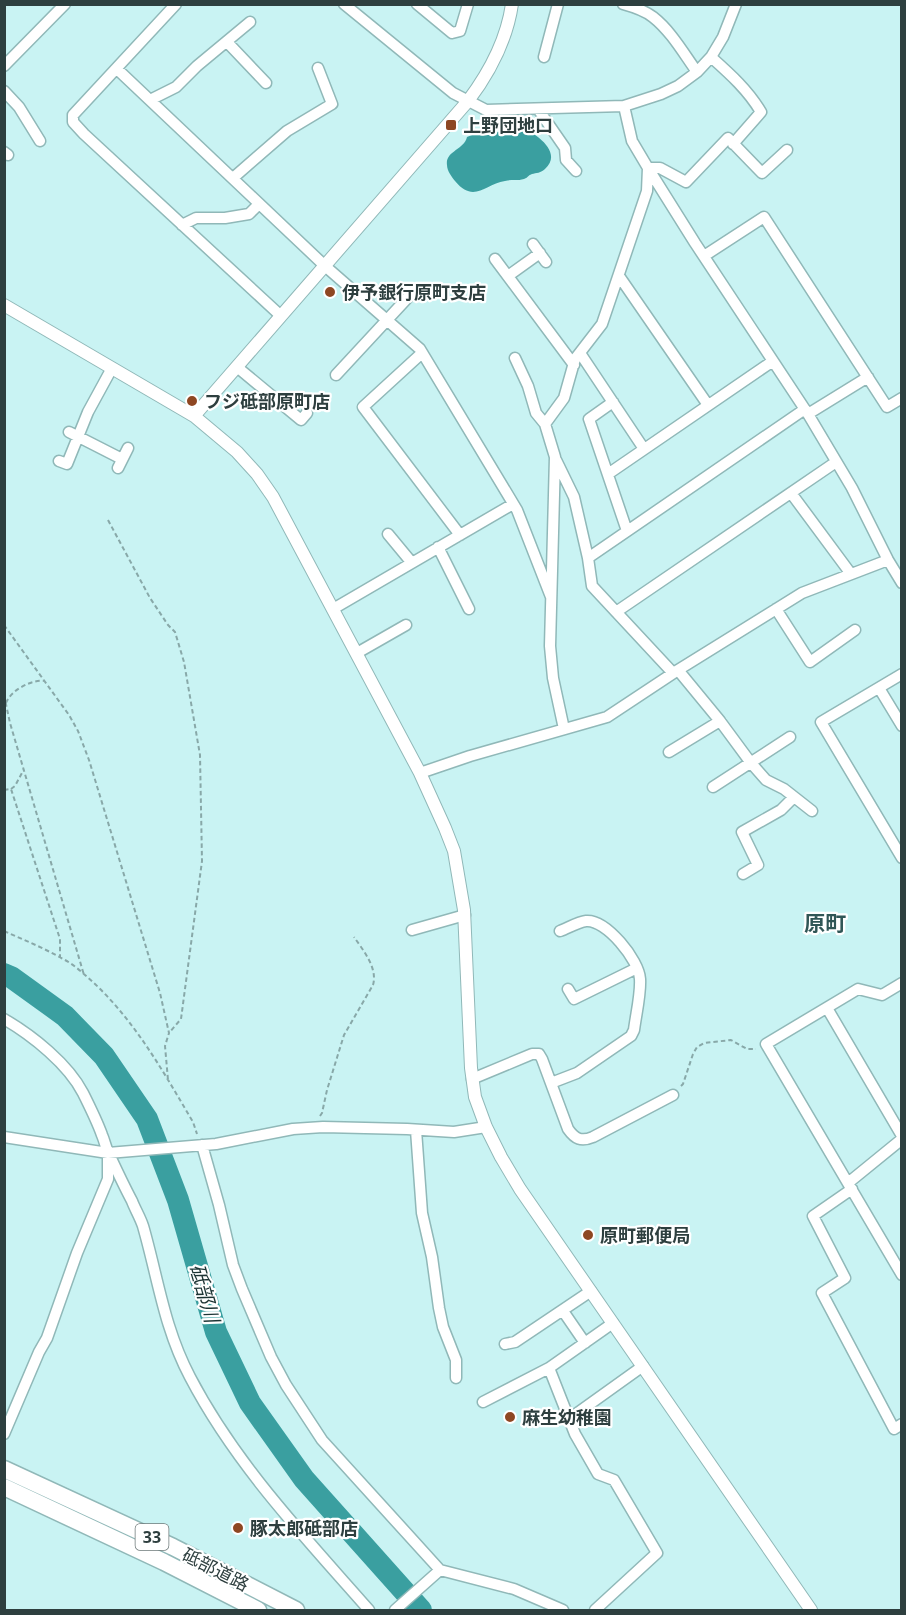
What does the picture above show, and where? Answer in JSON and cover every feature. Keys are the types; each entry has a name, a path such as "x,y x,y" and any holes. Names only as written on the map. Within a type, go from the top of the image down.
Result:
{"highway":[{"name":"砥部道路","path":"4,1469 173,1547 297,1611"},
{"name":"砥部道路","path":"4,1487 164,1562 258,1611"}],"street":[{"path":"4,66 65,4"},
{"path":"176,4 73,115 73,122 281,316"},
{"path":"344,4 453,93 486,111 624,106 662,94 697,72 711,57 723,37 736,4"},
{"path":"417,4 452,33 460,31 468,4"},
{"path":"194,416 482,83 510,18 513,4"},
{"path":"544,57 558,4"},
{"path":"623,4 652,16 664,28 697,72"},
{"path":"150,100 176,87 197,66 250,22"},
{"path":"227,42 266,83"},
{"path":"711,57 738,81 761,112 733,144"},
{"path":"233,178 287,131 332,104 318,68"},
{"path":"117,69 325,266 420,349 513,504 551,597"},
{"path":"4,91 19,107 40,141"},
{"path":"624,106 632,141 704,256 807,412 852,489 902,583"},
{"path":"538,109 565,148 566,160 576,171"},
{"path":"648,168 660,168 686,182 728,138 762,173 787,150"},
{"path":"545,424 564,398 575,359 602,324 647,191 648,168"},
{"path":"182,225 196,218 225,218 249,214 260,204"},
{"path":"704,256 764,217 887,406 902,398"},
{"path":"508,276 536,248 546,262"},
{"path":"495,259 573,365"},
{"path":"619,276 708,405"},
{"path":"336,375 412,293"},
{"path":"4,305 194,416 237,452 273,496 420,773 446,828 454,851 465,915 472,1079 475,1097 486,1127 520,1189 811,1611"},
{"path":"580,352 644,449"},
{"path":"422,353 363,407 459,535"},
{"path":"515,358 528,386 536,413 545,424 555,457 574,497 592,586 676,671 720,721 766,780 784,789 812,811"},
{"path":"608,474 773,361"},
{"path":"237,367 301,420 308,413"},
{"path":"59,461 67,464 74,434 112,368"},
{"path":"588,558 807,412 868,377"},
{"path":"613,402 589,419 627,531"},
{"path":"74,434 120,464 128,448"},
{"path":"555,457 550,646 553,678 564,729"},
{"path":"616,612 836,462"},
{"path":"791,493 851,574"},
{"path":"333,609 513,504"},
{"path":"388,534 411,563"},
{"path":"438,547 469,609"},
{"path":"420,773 470,756 607,717 802,593 888,560"},
{"path":"776,609 810,662 855,630"},
{"path":"357,653 406,625"},
{"path":"902,674 821,722 902,858"},
{"path":"879,688 902,726"},
{"path":"669,752 720,721"},
{"path":"713,787 790,737"},
{"path":"743,874 758,865 742,832 782,810 794,796"},
{"path":"412,930 465,915"},
{"path":"551,1083 578,1073 631,1036 634,1030 640,979 634,959 621,942 595,923 587,921 560,931"},
{"path":"568,989 574,999 637,968"},
{"path":"902,997 898,985 882,995 858,989 766,1044 902,1275"},
{"path":"827,1008 902,1138 850,1186 813,1216 845,1278 822,1293 894,1429 902,1424"},
{"path":"4,1019 50,1053 82,1091 113,1152 142,1223 166,1319 175,1347 190,1378 227,1438 263,1489 369,1611"},
{"path":"472,1079 532,1054 539,1054 568,1129 579,1140 593,1137 673,1095"},
{"path":"4,1137 113,1152 216,1144 304,1128 454,1132 486,1127"},
{"path":"416,1130 422,1212 443,1327 456,1360 456,1378"},
{"path":"196,1145 219,1205 233,1265 250,1311 271,1357 303,1413 322,1440 438,1572 514,1590 563,1611"},
{"path":"4,1434 47,1338 77,1253 108,1179 113,1152"},
{"path":"505,1344 515,1342 591,1292"},
{"path":"563,1311 585,1343"},
{"path":"483,1402 549,1368 613,1323"},
{"path":"569,1419 643,1366"},
{"path":"549,1368 574,1434 598,1474 614,1480 657,1553 596,1611"},
{"path":"395,1611 438,1572"}],"path":[{"path":"108,520 150,598 168,625 176,632 184,662 200,755 202,861 181,1019 170,1033 165,1046 168,1080"},
{"path":"4,625 46,681 78,731 89,760 160,993 170,1033"},
{"path":"6,703 9,695 37,680 46,681"},
{"path":"4,695 10,723 84,975"},
{"path":"4,790 15,786 24,768"},
{"path":"11,789 60,939 60,957"},
{"path":"4,932 60,957 84,975 128,1019 193,1122 196,1145"},
{"path":"304,1128 308,1122 319,1118 322,1113 344,1035 375,978 369,961 354,937"},
{"path":"673,1095 683,1084 697,1047 704,1043 731,1040 747,1049 756,1049"}],"water":[{"path":"518,127 532,133 549,149 550,162 545,169 524,179 508,180 474,192 462,188 455,181 448,169 447,160 467,137 478,133 506,131"}],"waterway":[{"name":"砥部川","path":"4,974 65,1016 104,1056 147,1119 178,1200 216,1332 250,1403 304,1479 421,1610"}],"place":[{"name":"上野団地口","path":"451,125"},
{"name":"伊予銀行原町支店","path":"330,292"},
{"name":"フジ砥部原町店","path":"192,401"},
{"name":"原町郵便局","path":"588,1235"},
{"name":"麻生幼稚園","path":"510,1417"},
{"name":"豚太郎砥部店","path":"238,1528"}],"district":[{"name":"原町","path":"825,923"}]}
